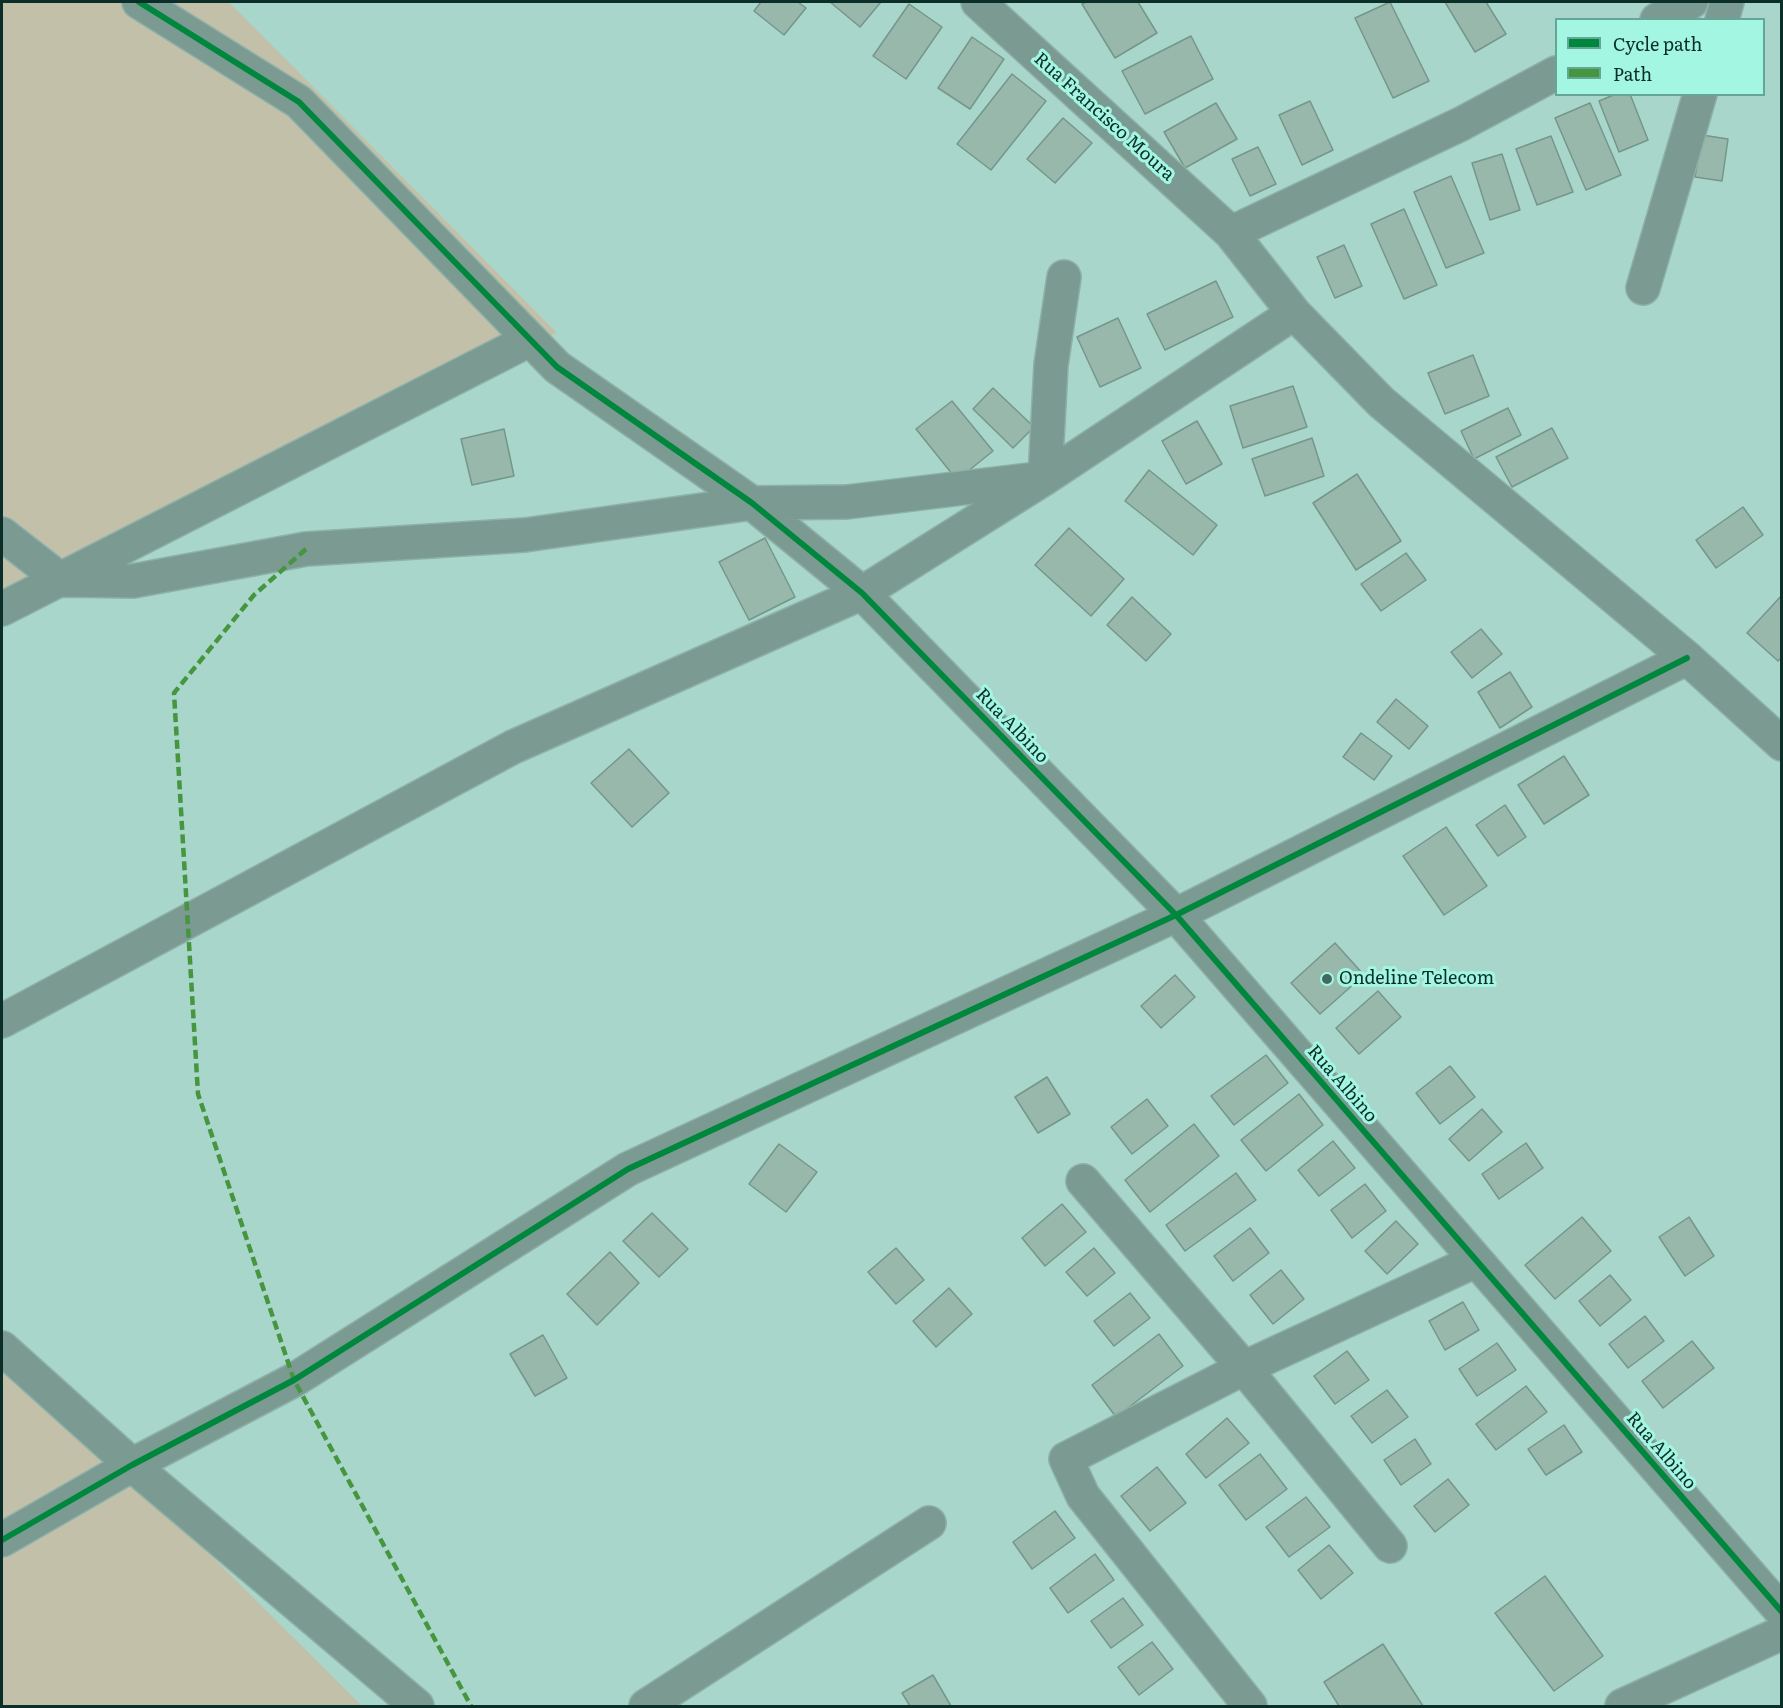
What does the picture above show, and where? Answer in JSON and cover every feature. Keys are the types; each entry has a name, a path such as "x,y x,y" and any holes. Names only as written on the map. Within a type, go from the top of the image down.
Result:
{"street":[{"name":"Rua Albino","path":"139,2 299,102 557,367 752,503 862,593 1176,915 1782,1612"},
{"name":"Rua Francisco Moura","path":"978,2 1231,233 1294,313 1382,402 1687,658 1782,744"},
{"path":"1661,18 1691,2"},
{"path":"1723,18 1727,2"},
{"path":"1231,233 1461,124 1555,74"},
{"path":"1643,288 1699,96"},
{"path":"1045,478 1051,365 1064,277"},
{"path":"2,1021 513,747 862,593 1045,478 1294,313"},
{"path":"2,609 529,340"},
{"path":"2,534 61,580 133,581 306,549 525,535 752,503 847,502 1045,478"},
{"path":"2,1540 132,1465 294,1380 627,1169 1176,915 1687,658"},
{"path":"1083,1181 1244,1368 1390,1546"},
{"path":"1250,1707 1083,1496 1066,1459 1244,1368 1475,1261"},
{"path":"2,1348 132,1465 417,1707"},
{"path":"646,1707 929,1523"},
{"path":"1622,1707 1782,1633"}],"shaded area":[{"path":"2,2 229,2 557,333 529,342 2,609"},
{"path":"2,1347 362,1706 2,1706"}],"building":[{"path":"761,2 798,2 806,8 784,35 754,11"},
{"path":"830,2 881,2 860,27"},
{"path":"1086,2 1138,2 1157,33 1115,58 1082,4"},
{"path":"1390,2 1429,81 1393,98 1355,18"},
{"path":"1445,2 1486,2 1506,34 1475,52"},
{"path":"909,4 942,27 906,79 873,56"},
{"path":"1191,36 1213,79 1145,114 1122,71"},
{"path":"972,37 1004,59 970,109 938,88"},
{"path":"1012,74 1046,101 991,170 957,144"},
{"path":"1611,96 1631,96 1648,140 1619,152 1599,101"},
{"path":"1310,101 1333,150 1302,165 1279,115"},
{"path":"1216,103 1237,139 1185,168 1164,132"},
{"path":"1590,103 1621,175 1586,190 1555,118"},
{"path":"1063,118 1092,143 1055,183 1027,159"},
{"path":"1702,135 1728,139 1722,181 1695,177"},
{"path":"1551,136 1573,192 1537,205 1516,149"},
{"path":"1258,147 1276,184 1250,196 1232,159"},
{"path":"1502,154 1520,210 1490,220 1472,163"},
{"path":"1451,176 1484,253 1446,268 1414,192"},
{"path":"1404,209 1437,285 1404,299 1371,224"},
{"path":"1344,245 1362,286 1335,298 1317,257"},
{"path":"1216,281 1233,317 1165,350 1147,314"},
{"path":"1118,318 1141,368 1100,387 1077,337"},
{"path":"1473,355 1489,396 1445,414 1428,373"},
{"path":"1293,386 1307,427 1243,448 1230,406"},
{"path":"993,388 1034,427 1013,448 973,409"},
{"path":"952,401 993,451 957,480 916,429"},
{"path":"1508,408 1521,435 1474,459 1461,431"},
{"path":"1197,421 1222,464 1186,484 1162,441"},
{"path":"1552,428 1568,458 1512,487 1496,457"},
{"path":"504,429 514,476 472,485 461,439"},
{"path":"1312,438 1324,476 1265,496 1252,459"},
{"path":"1149,470 1217,525 1193,555 1125,501"},
{"path":"1357,474 1401,541 1356,570 1313,503"},
{"path":"1743,507 1763,535 1716,568 1696,540"},
{"path":"1069,528 1124,579 1091,616 1035,565"},
{"path":"765,538 795,597 749,620 719,562"},
{"path":"1406,553 1426,580 1381,611 1361,584"},
{"path":"1782,595 1782,657 1778,661 1747,633"},
{"path":"1132,597 1171,634 1146,661 1107,625"},
{"path":"1481,629 1502,654 1472,678 1451,652"},
{"path":"1510,672 1532,707 1500,728 1478,692"},
{"path":"1396,699 1428,726 1409,749 1377,722"},
{"path":"1361,733 1392,756 1374,780 1343,757"},
{"path":"629,749 669,793 632,827 591,783"},
{"path":"1564,756 1589,795 1544,824 1518,785"},
{"path":"1505,805 1526,837 1498,856 1476,825"},
{"path":"1446,827 1487,886 1444,915 1403,856"},
{"name":"Ondeline Telecom","path":"1335,943 1364,975 1320,1014 1291,983"},
{"path":"1175,975 1195,997 1161,1028 1141,1006"},
{"path":"1378,991 1401,1017 1359,1054 1336,1028"},
{"path":"1266,1055 1288,1083 1234,1125 1211,1096"},
{"path":"1450,1066 1475,1097 1440,1124 1416,1093"},
{"path":"1047,1077 1070,1114 1038,1133 1015,1097"},
{"path":"1299,1094 1323,1125 1266,1171 1241,1140"},
{"path":"1147,1099 1168,1126 1132,1154 1111,1127"},
{"path":"1482,1109 1502,1132 1469,1161 1449,1139"},
{"path":"1194,1124 1219,1156 1150,1212 1125,1180"},
{"path":"1333,1141 1355,1168 1319,1196 1298,1170"},
{"path":"1526,1143 1543,1168 1499,1199 1482,1174"},
{"path":"779,1144 817,1172 786,1212 749,1184"},
{"path":"1236,1173 1256,1200 1185,1251 1166,1225"},
{"path":"1365,1184 1386,1211 1352,1238 1331,1210"},
{"path":"1062,1204 1086,1232 1045,1266 1022,1238"},
{"path":"652,1213 688,1249 659,1277 623,1241"},
{"path":"1582,1217 1611,1251 1555,1299 1525,1265"},
{"path":"1689,1217 1714,1256 1685,1276 1659,1237"},
{"path":"1396,1221 1418,1244 1387,1274 1365,1251"},
{"path":"1250,1228 1269,1253 1233,1281 1214,1256"},
{"path":"896,1248 924,1280 896,1304 868,1272"},
{"path":"1094,1248 1115,1273 1087,1296 1066,1272"},
{"path":"610,1252 639,1283 597,1325 567,1294"},
{"path":"1281,1270 1304,1299 1273,1324 1250,1295"},
{"path":"1610,1275 1631,1300 1600,1326 1579,1301"},
{"path":"949,1288 972,1314 936,1347 913,1321"},
{"path":"1130,1293 1150,1318 1114,1346 1094,1321"},
{"path":"1463,1302 1479,1330 1445,1350 1429,1321"},
{"path":"1645,1316 1664,1341 1628,1368 1609,1344"},
{"path":"1159,1334 1183,1366 1116,1417 1092,1385"},
{"path":"543,1335 567,1378 535,1396 510,1354"},
{"path":"1692,1341 1714,1368 1663,1408 1642,1381"},
{"path":"1497,1343 1516,1370 1477,1396 1459,1369"},
{"path":"1347,1351 1369,1380 1335,1404 1314,1376"},
{"path":"1526,1386 1547,1412 1496,1450 1476,1424"},
{"path":"1387,1390 1408,1417 1372,1443 1351,1416"},
{"path":"1227,1418 1249,1443 1206,1478 1186,1454"},
{"path":"1564,1425 1582,1452 1546,1475 1528,1449"},
{"path":"1415,1439 1431,1464 1401,1485 1384,1460"},
{"path":"1260,1454 1287,1489 1246,1520 1219,1485"},
{"path":"1157,1467 1186,1503 1150,1531 1121,1496"},
{"path":"1448,1479 1469,1505 1435,1532 1414,1506"},
{"path":"1306,1497 1330,1527 1289,1557 1266,1527"},
{"path":"1055,1511 1075,1538 1032,1569 1013,1542"},
{"path":"1329,1545 1353,1573 1321,1599 1298,1570"},
{"path":"1095,1554 1114,1580 1068,1613 1050,1588"},
{"path":"1545,1576 1603,1656 1554,1691 1495,1613"},
{"path":"1123,1598 1143,1625 1111,1648 1091,1621"},
{"path":"1152,1642 1173,1669 1139,1695 1118,1667"},
{"path":"1383,1644 1423,1706 1339,1706 1324,1682"},
{"path":"933,1675 951,1706 910,1706 902,1693"}],"marked path":[{"path":"306,549 254,595 174,693 198,1094 294,1380 471,1706"}],"cycle path":[{"path":"139,2 299,102 557,367 752,503 862,593 1176,915 1782,1612"},
{"path":"2,1540 132,1465 294,1380 628,1169 1176,915 1687,658"}],"place":[{"name":"Ondeline Telecom","path":"1327,979"}]}
